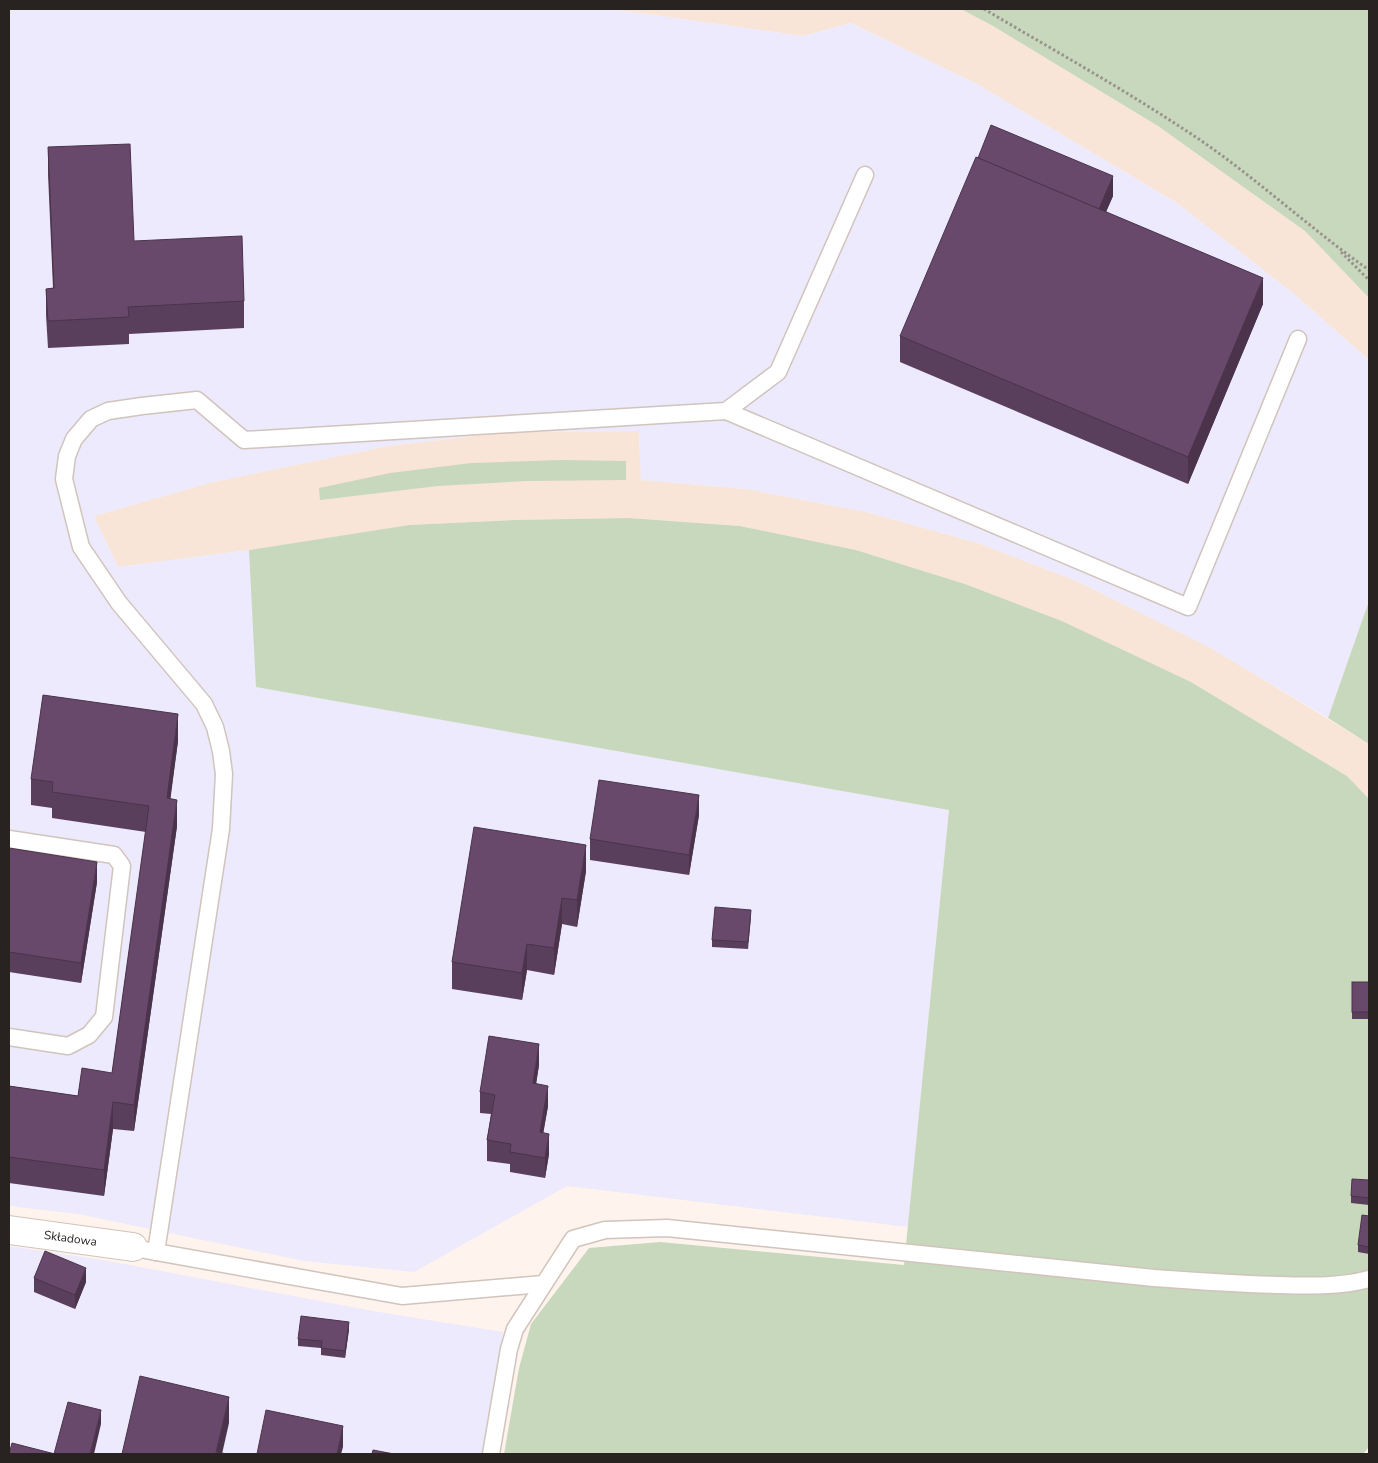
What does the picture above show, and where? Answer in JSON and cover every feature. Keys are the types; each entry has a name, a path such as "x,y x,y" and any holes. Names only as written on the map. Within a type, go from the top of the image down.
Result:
{"street":[{"name":"Składowa","path":"9,1230 144,1250"}],"lane":[{"path":"726,411 778,372 865,175"},
{"path":"543,1284 402,1296 144,1250 221,829 224,774 215,727 204,704 119,603 81,547 64,479 67,456 74,438 91,419 108,411 197,400 244,440 726,411 1188,607 1298,339"},
{"path":"9,839 114,855 122,866 104,1017 90,1035 68,1046 9,1037"},
{"path":"491,1454 509,1349 515,1329 573,1240 605,1230 667,1228 1225,1284 1300,1286 1354,1284 1369,1279"}],"path":[{"path":"984,9 1183,128 1248,175 1369,270"},
{"path":"1334,244 1369,280"}],"shaded area":[{"path":"9,9 611,9 803,36 851,23 977,84 1177,203 1293,293 1369,360 1369,601 1328,718 1207,646 1079,582 978,543 866,512 747,489 641,480 639,431 508,432 388,446 213,482 94,516 118,567 249,550 257,687 949,810 908,1227 567,1186 414,1272 304,1261 78,1214 9,1206"},
{"path":"611,9 961,9 993,26 1158,126 1305,231 1369,298 1369,360 1293,293 1177,203 977,84 851,23 803,36"},
{"path":"639,431 641,480 747,489 866,512 978,543 1079,582 1208,646 1369,744 1369,799 1347,776 1191,682 1062,621 965,584 856,550 740,526 629,518 514,520 409,525 249,550 118,567 94,516 213,482 388,446 508,432"},
{"path":"9,1246 103,1260 373,1311 503,1332 483,1454 9,1454"}],"green space":[{"path":"961,9 1369,9 1369,298 1305,231 1158,126 993,26"},
{"path":"562,460 626,461 626,480 526,481 438,486 320,500 319,488 390,473 472,463"},
{"path":"629,518 740,526 856,550 965,584 1062,621 1191,682 1347,776 1369,799 1369,1447 1363,1454 504,1454 519,1368 531,1324 589,1248 660,1242 904,1265 949,810 256,687 249,550 409,525 514,520"},
{"path":"1369,601 1369,744 1328,718"}],"building":[{"path":"991,125 1113,176 1099,209 978,158"},
{"path":"130,144 134,241 242,236 244,301 128,307 129,317 48,321 46,289 54,288 48,147"},
{"path":"976,157 1263,278 1188,457 900,336"},
{"path":"43,695 178,714 167,798 177,800 134,1105 113,1102 104,1170 9,1157 9,1086 78,1096 82,1068 112,1073 149,806 52,792 53,782 31,779"},
{"path":"599,780 699,795 689,855 590,839"},
{"path":"474,827 586,845 577,900 562,898 554,948 527,944 522,973 452,962"},
{"path":"9,848 97,862 81,963 9,952"},
{"path":"715,907 751,910 748,942 712,940"},
{"path":"1352,982 1369,982 1369,1012 1352,1012"},
{"path":"489,1036 539,1044 533,1083 548,1086 540,1132 549,1134 545,1158 510,1152 511,1144 487,1140 495,1095 480,1092"},
{"path":"1352,1179 1369,1180 1369,1198 1351,1196"},
{"path":"1362,1215 1369,1216 1369,1247 1358,1245"},
{"path":"45,1251 86,1268 75,1295 34,1278"},
{"path":"301,1316 349,1322 345,1351 321,1348 322,1341 298,1339"},
{"path":"140,1376 229,1397 216,1452 227,1454 122,1454"},
{"path":"68,1402 101,1410 90,1454 54,1454"},
{"path":"266,1410 343,1426 337,1454 257,1454"},
{"path":"12,1443 55,1454 9,1454"},
{"path":"373,1450 394,1454 372,1454"}]}
